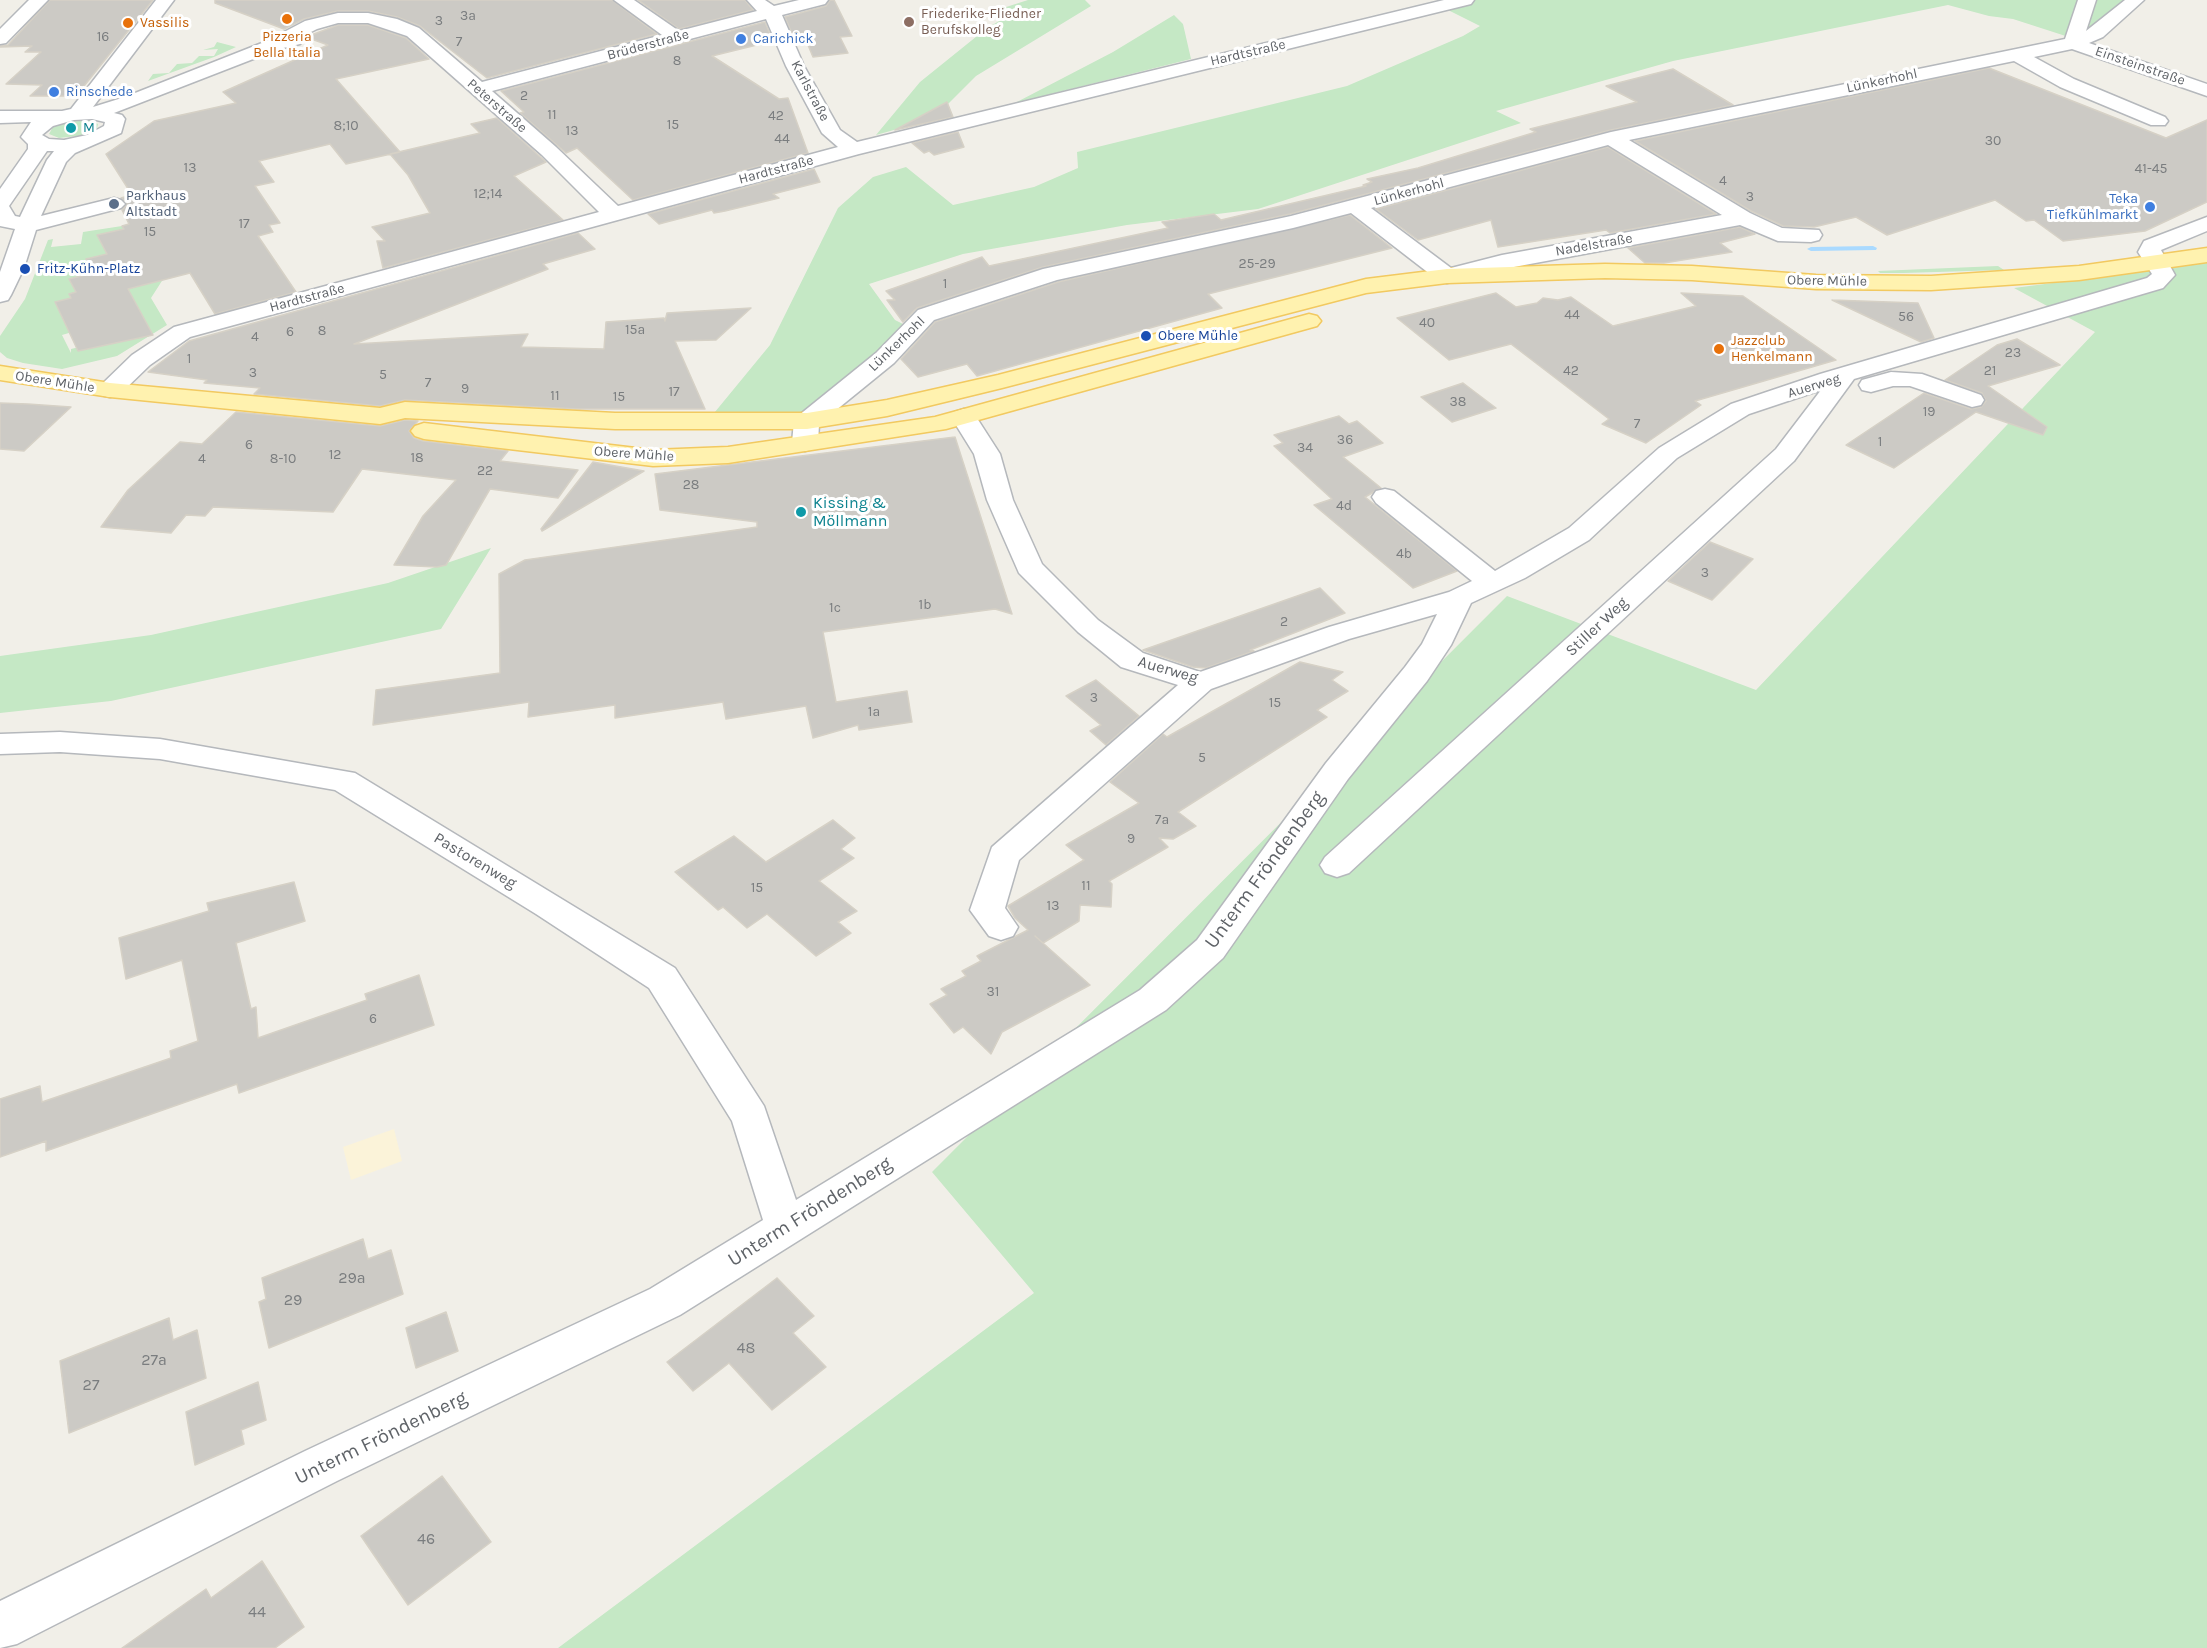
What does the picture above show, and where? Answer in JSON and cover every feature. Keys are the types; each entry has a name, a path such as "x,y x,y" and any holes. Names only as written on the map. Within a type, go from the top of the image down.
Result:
{"main road":[{"name":"Obere Mühle","path":"380,416 389,427 653,458 728,455 887,408 1002,381 1366,286 1447,276 1605,271 1692,273 1816,282 1931,283 2047,276 2207,255"},
{"name":"Obere Mühle","path":"0,374 110,390 380,416 405,410 806,432 937,424 1229,345 1410,292 1447,276"},
{"name":"Obere Mühle","path":"0,392 49,394 110,390"}],"street":[{"path":"0,39 39,0"},
{"path":"78,114 165,0"},
{"path":"623,0 677,38"},
{"path":"754,0 772,13"},
{"name":"Brüderstraße","path":"477,89 819,0"},
{"name":"Hardtstraße","path":"110,390 141,360 182,332 853,149 1371,17 1465,0"},
{"path":"2073,43 2087,0"},
{"name":"Lünkerhohl","path":"806,432 885,358 926,315 1051,274 1357,207 1611,138 2073,43 2097,33 2136,0"},
{"name":"Peterstraße","path":"185,82 273,45 304,36 338,18 369,8 392,23 412,32 549,151 614,214"},
{"name":"Karlstraße","path":"772,13 795,66 832,133 853,149"},
{"name":"Einsteinstraße","path":"2073,43 2207,90"},
{"path":"2016,54 2067,83 2158,121"},
{"path":"114,204 47,222 27,224 8,222 0,206 38,149 32,132 39,125 185,82"},
{"path":"0,295 13,268 27,224 57,160 68,149 109,132 116,123 165,98 185,82"},
{"path":"0,117 108,115 116,123"},
{"path":"0,129 55,146 83,142"},
{"path":"1611,138 1742,218 1778,234 1811,235"},
{"path":"1357,207 1447,276"},
{"name":"Nadelstraße","path":"1447,276 1502,262 1742,218"},
{"path":"2158,262 2149,252 2152,246 2207,223"},
{"name":"Auerweg","path":"964,417 987,454 1000,500 1029,567 1088,626 1132,660 1200,682 1339,633 1459,598 1515,572 1579,534 1668,453 1740,409 1840,381 2155,283 2164,275 2158,262"},
{"path":"1840,381 1855,389 1891,379 1913,379 1972,400"},
{"name":"Stiller Weg","path":"1337,865 1785,455 1840,381"},
{"path":"1385,497 1491,582"},
{"name":"Unterm Fröndenberg","path":"0,1627 321,1466 665,1302 1153,1000 1210,949 1337,771 1416,675 1436,645 1459,598"},
{"path":"1001,927 987,910 1004,855 1078,786 1200,682"},
{"name":"Pastorenweg","path":"0,744 60,742 160,749 344,781 548,905 662,978 750,1117 785,1227"}],"green space":[{"path":"1028,0 1085,0 1091,6 976,76 933,119 876,135 920,82 987,28 1008,16 1005,14 1009,11 1003,8"},
{"path":"1469,0 2136,0 2078,40 2013,19 1989,16 1948,5 1673,61 1496,111 1521,123 1258,209 1127,225 963,254 869,284 895,320 909,327 810,415 710,418 770,345 838,208 873,177 906,167 953,205 1034,187 1078,168 1077,152 1347,86 1463,36 1480,26 1442,7"},
{"path":"1174,15 1183,24 1191,59 1015,103 1113,52"},
{"path":"217,42 236,47 214,57 148,81 153,74 169,73 177,64 192,63 199,56 214,56 218,49 203,50 214,47"},
{"path":"89,120 98,124 97,128 86,135 59,138 49,134 53,127 60,123"},
{"path":"122,226 124,229 98,235 119,251 87,259 94,273 70,279 76,292 69,294 71,298 55,302 59,310 79,330 62,335 71,353 71,349 87,345 134,301 131,295 126,296 123,290 176,259 151,298 167,325 117,356 62,369 23,363 7,358 0,352 0,336 25,299 48,240 53,239 51,247 81,244 83,232"},
{"path":"2207,263 2207,1648 558,1648 1034,1293 932,1172 1507,596 1756,690 2095,332 2014,288"},
{"path":"1998,266 2004,270 1903,273 1880,273 1878,271"},
{"path":"491,548 441,629 111,701 0,713 0,656 151,635 388,583"}],"sand":[{"path":"394,1129 402,1161 351,1180 343,1147"}],"building":[{"path":"50,0 153,0 76,96 30,96 42,85 6,84 41,52 25,52 32,46 0,46 8,45"},
{"path":"215,0 612,0 657,34 487,78 420,26 397,17 368,11 338,11 304,19 284,29 215,3"},
{"path":"638,0 745,0 753,10 679,29"},
{"path":"830,0 834,0 852,36 840,37 848,53 813,57 803,33 793,36 785,17 826,6"},
{"path":"765,22 773,41 712,56 779,99 788,98 808,153 633,200 577,148 566,153 520,113 524,112 501,91"},
{"path":"338,25 368,25 406,38 429,59 336,79 400,152 346,164 330,144 259,161 274,182 255,186 280,223 269,225 273,232 258,236 296,292 215,314 190,273 128,289 153,335 78,351 55,302 71,298 69,294 76,292 69,279 93,273 86,259 107,254 97,235 124,229 122,226 129,224 122,210 127,204 121,198 132,195 106,154 154,121 236,103 223,92 328,45 306,37"},
{"path":"1989,68 2166,138 2207,120 2207,202 2145,231 2063,241 2034,220 2026,221 1995,200 1887,235 1856,217 1814,227 1783,226 1751,211 1635,141"},
{"path":"1673,69 1733,105 1611,130 1290,214 1043,267 917,308 903,322 887,300 895,300 886,291 982,257 989,266 1168,228 1162,222 1214,214 1221,220 1366,186 1363,185 1372,182 1367,179 1418,168 1536,132 1530,129 1637,102 1606,86"},
{"path":"947,102 953,117 895,130"},
{"path":"497,118 546,162 514,176 563,220 383,268 377,241 385,241 372,227 430,213 408,175 390,154 480,133 471,124"},
{"path":"958,132 964,147 934,155 929,151 924,153 912,143"},
{"path":"1608,147 1716,214 1610,233 1606,230 1498,247 1491,220 1418,240 1376,209"},
{"path":"814,169 820,182 773,194 779,198 714,213 712,210 659,224 648,214"},
{"path":"1350,215 1392,248 1208,294 1222,308 977,376 967,364 918,377 901,359 935,322 1058,282"},
{"path":"1740,227 1755,234 1720,243 1732,252 1664,263 1645,263 1628,248"},
{"path":"578,233 595,249 543,264 548,269 354,344 528,334 521,347 604,349 606,322 664,318 665,321 667,313 751,308 716,340 675,341 705,409 578,409 405,400 380,406 254,394 260,388 204,383 207,380 148,372 189,341"},
{"path":"1496,293 1516,307 1537,303 1543,298 1558,300 1571,297 1613,326 1696,306 1681,293 1743,296 1836,360 1695,401 1701,405 1646,443 1602,424 1609,419 1511,344 1449,360 1397,318"},
{"path":"1832,300 1918,303 1934,338 1921,342"},
{"path":"2017,339 2060,365 1988,386 2047,427 2043,435 1976,412 1894,468 1846,445 1924,393 1971,409 1981,407 1986,401 1982,393 1945,380 1997,345"},
{"path":"1463,383 1496,408 1452,422 1421,397"},
{"path":"0,403 71,407 24,451 0,449"},
{"path":"236,412 380,426 405,420 418,421 409,431 414,438 423,441 508,451 500,461 578,470 558,498 490,489 446,565 437,567 394,565 423,516 456,480 362,469 333,512 213,507 205,516 186,515 171,533 101,527 128,490 180,442 202,444"},
{"path":"1339,416 1349,424 1357,421 1383,443 1343,457 1381,488 1365,497 1457,571 1413,588 1314,505 1332,499 1274,446 1283,443 1274,435"},
{"path":"955,437 1012,614 995,609 823,632 836,702 907,691 912,722 859,730 858,725 813,738 806,706 726,719 723,702 615,718 615,705 528,717 529,702 373,725 376,690 500,673 499,574 525,560 757,527 757,522 660,510 655,474"},
{"path":"593,462 644,471 542,531 541,529"},
{"path":"1710,542 1753,559 1712,600 1668,581"},
{"path":"1320,588 1345,613 1250,650 1254,651 1206,668 1193,667 1143,650"},
{"path":"1300,662 1343,672 1332,680 1348,691 1317,710 1327,717 1178,812 1196,826 1173,839 1159,838 1168,847 1109,881 1112,884 1111,907 1080,905 1079,921 1043,943 1035,936 1090,985 1002,1032 991,1054 963,1027 954,1033 930,1004 947,995 941,989 966,976 962,971 981,961 977,956 1028,930 1015,918 1008,906 1084,860 1066,845 1139,803 1110,782 1163,734 1167,737"},
{"path":"1096,680 1139,716 1106,745 1090,731 1101,725 1066,696"},
{"path":"833,820 855,838 841,849 854,858 819,881 857,911 838,922 851,933 816,956 767,914 747,928 723,907 718,910 675,872 734,836 766,862"},
{"path":"294,882 305,921 236,943 251,1009 256,1007 258,1038 367,1000 365,994 419,975 434,1025 239,1093 237,1084 46,1151 46,1141 0,1157 0,1099 40,1086 42,1102 171,1058 170,1051 198,1041 182,960 126,979 119,938 209,911 207,903"},
{"path":"363,1239 368,1259 391,1250 403,1294 269,1348 259,1302 266,1299 262,1278"},
{"path":"777,1278 814,1316 793,1333 826,1367 772,1410 729,1363 693,1391 667,1362"},
{"path":"446,1312 458,1351 416,1368 406,1328"},
{"path":"169,1318 173,1340 197,1330 206,1378 69,1433 60,1361"},
{"path":"258,1382 266,1420 241,1430 244,1444 195,1465 186,1412"},
{"path":"442,1476 491,1542 408,1605 361,1536"},
{"path":"262,1561 304,1627 275,1648 122,1648 206,1589 211,1598"}],"waterway":[{"path":"1811,249 1873,248"}],"place":[{"name":"Pizzeria Bella Italia","path":"287,19"},
{"name":"Friederike-Fliedner Berufskolleg","path":"909,22"},
{"name":"Vassilis","path":"128,23"},
{"name":"Carichick","path":"741,39"},
{"name":"Rinschede","path":"54,92"},
{"name":"M","path":"71,128"},
{"name":"Parkhaus Altstadt","path":"114,204"},
{"name":"Teka Tiefkühlmarkt","path":"2150,207"},
{"name":"Fritz-Kühn-Platz","path":"25,269"},
{"name":"Obere Mühle","path":"1146,336"},
{"name":"Jazzclub Henkelmann","path":"1719,349"},
{"name":"Kissing & Möllmann","path":"801,512"}]}
